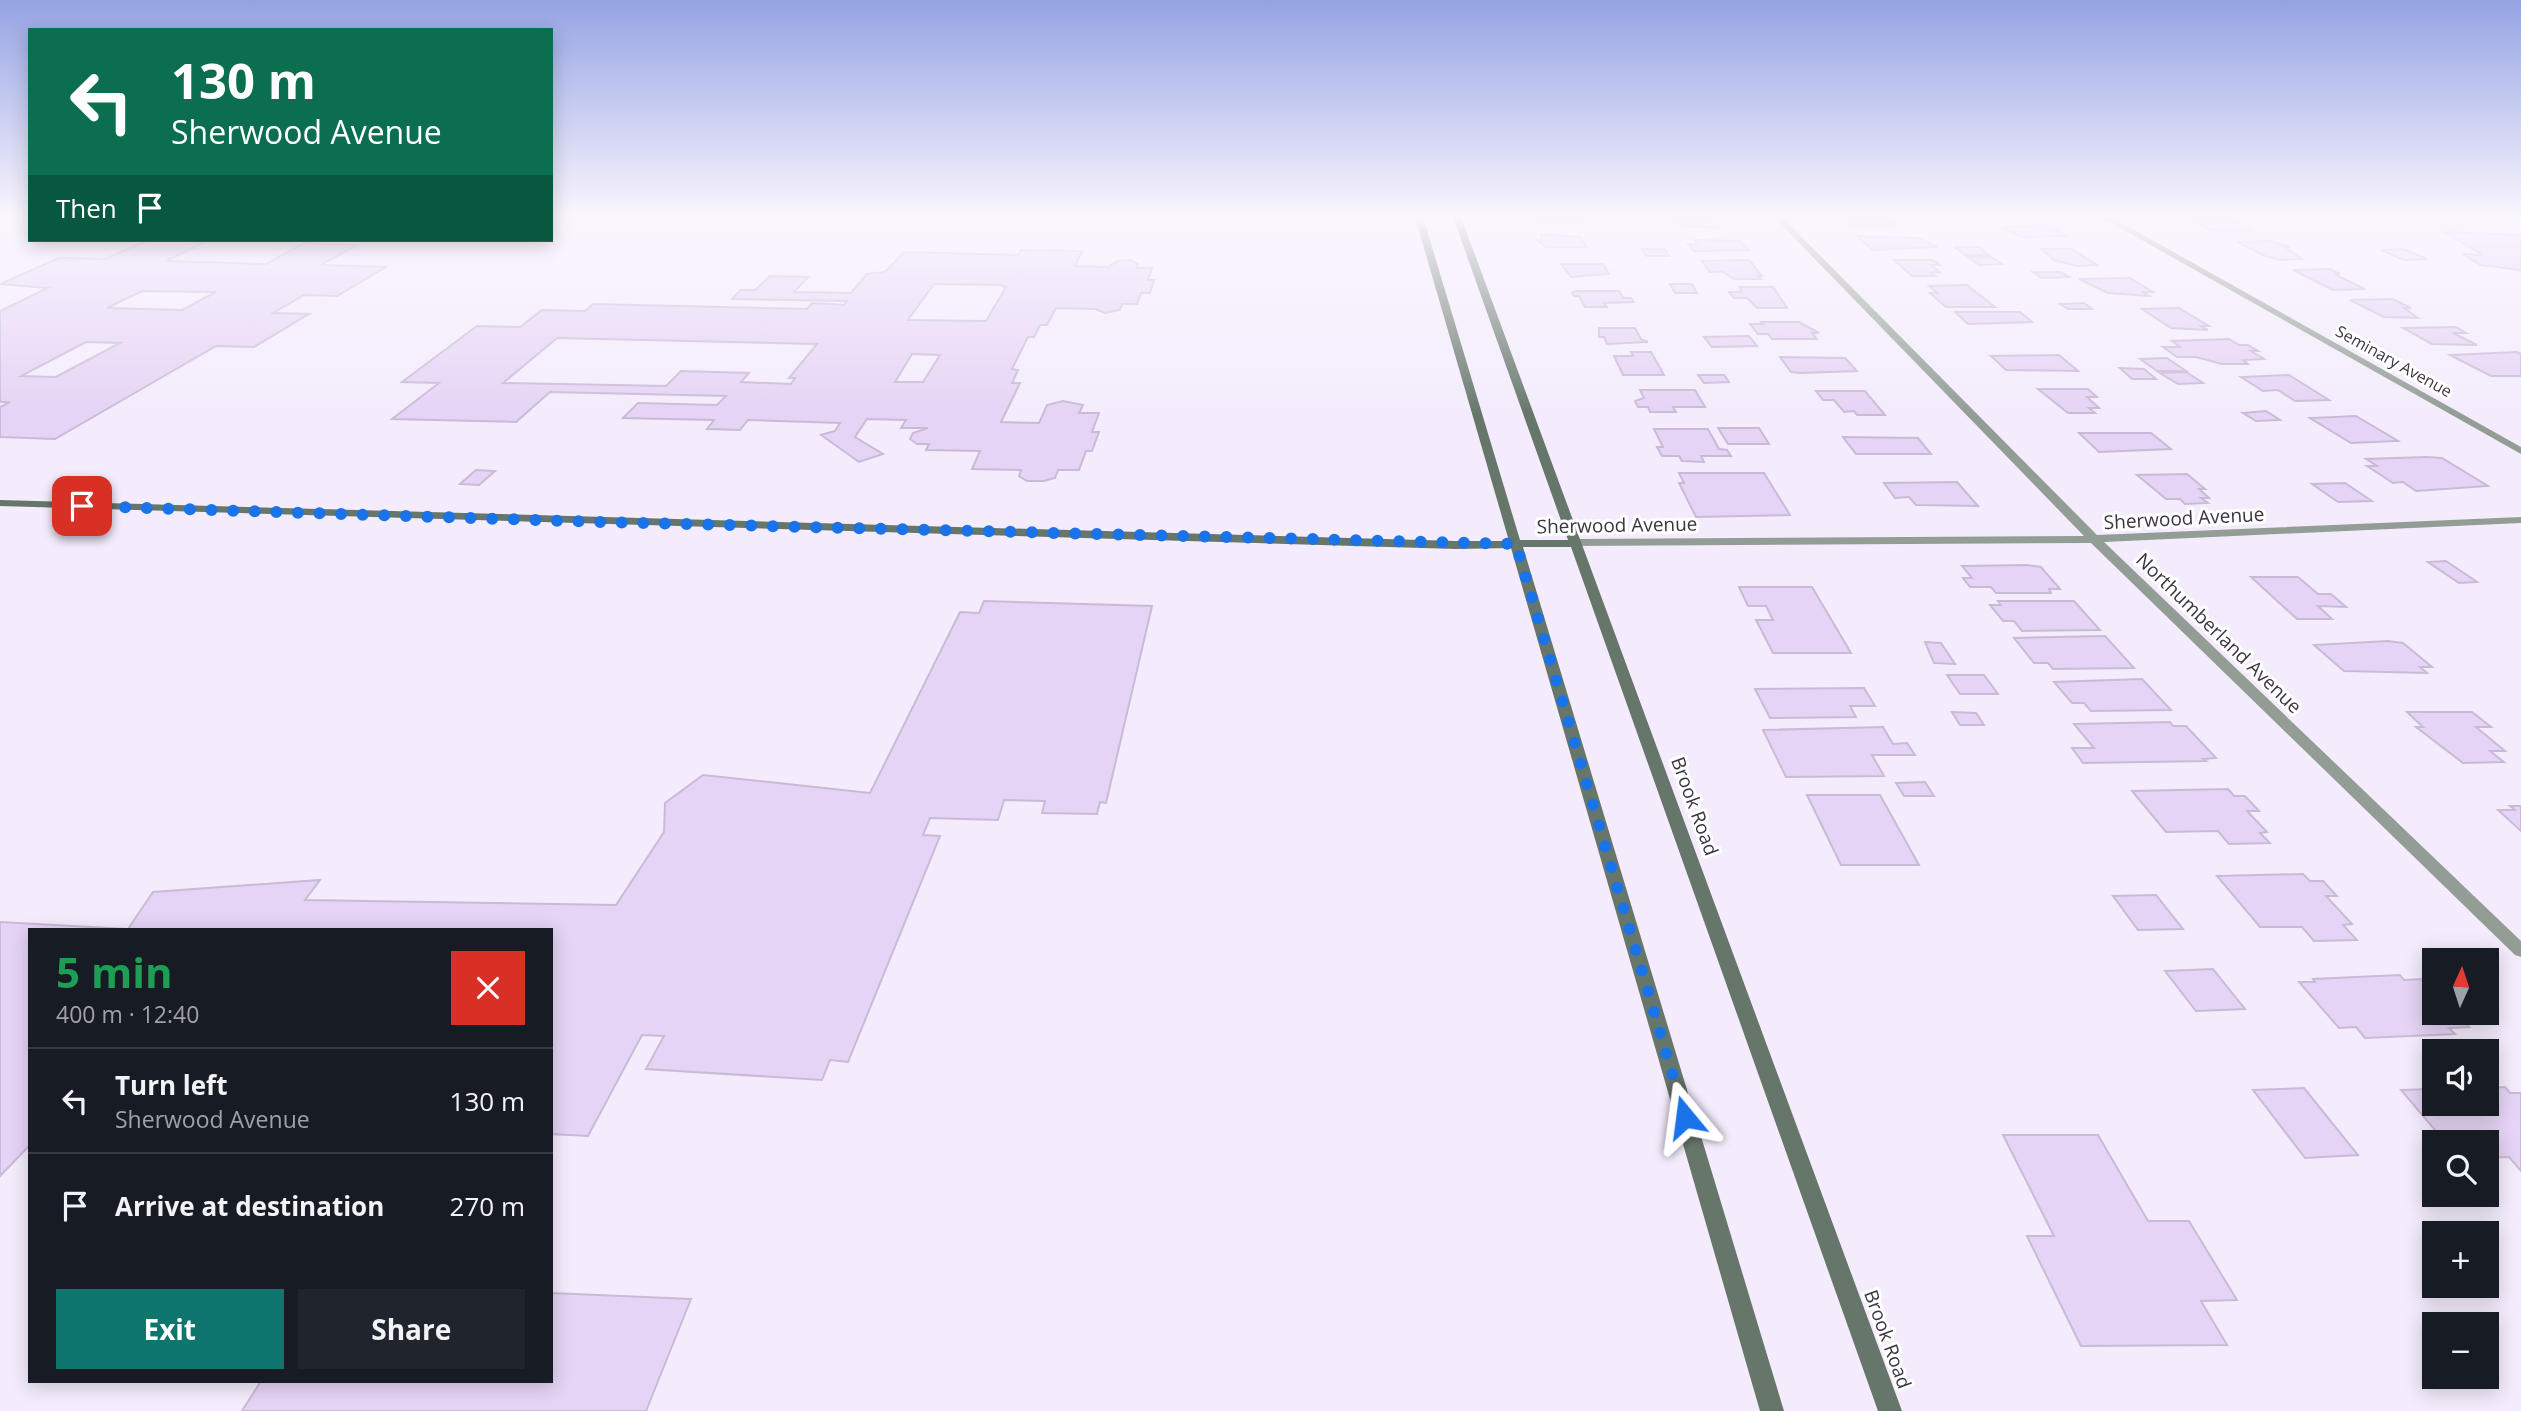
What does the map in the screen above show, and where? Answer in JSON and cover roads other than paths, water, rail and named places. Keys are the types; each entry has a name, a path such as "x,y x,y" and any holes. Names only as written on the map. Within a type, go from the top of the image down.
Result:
{"main road":[{"path":"1439,283 1772,1411"},
{"name":"Brook Road","path":"1481,283 1890,1411"},
{"name":"Sherwood Avenue","path":"0,503 601,522 1516,544 1575,543"}],"street":[{"name":"Northumberland Avenue","path":"1842,283 2094,540 2521,951"},
{"name":"Seminary Avenue","path":"2222,283 2521,451"},
{"name":"Sherwood Avenue","path":"1575,543 2094,540 2521,520"}]}
